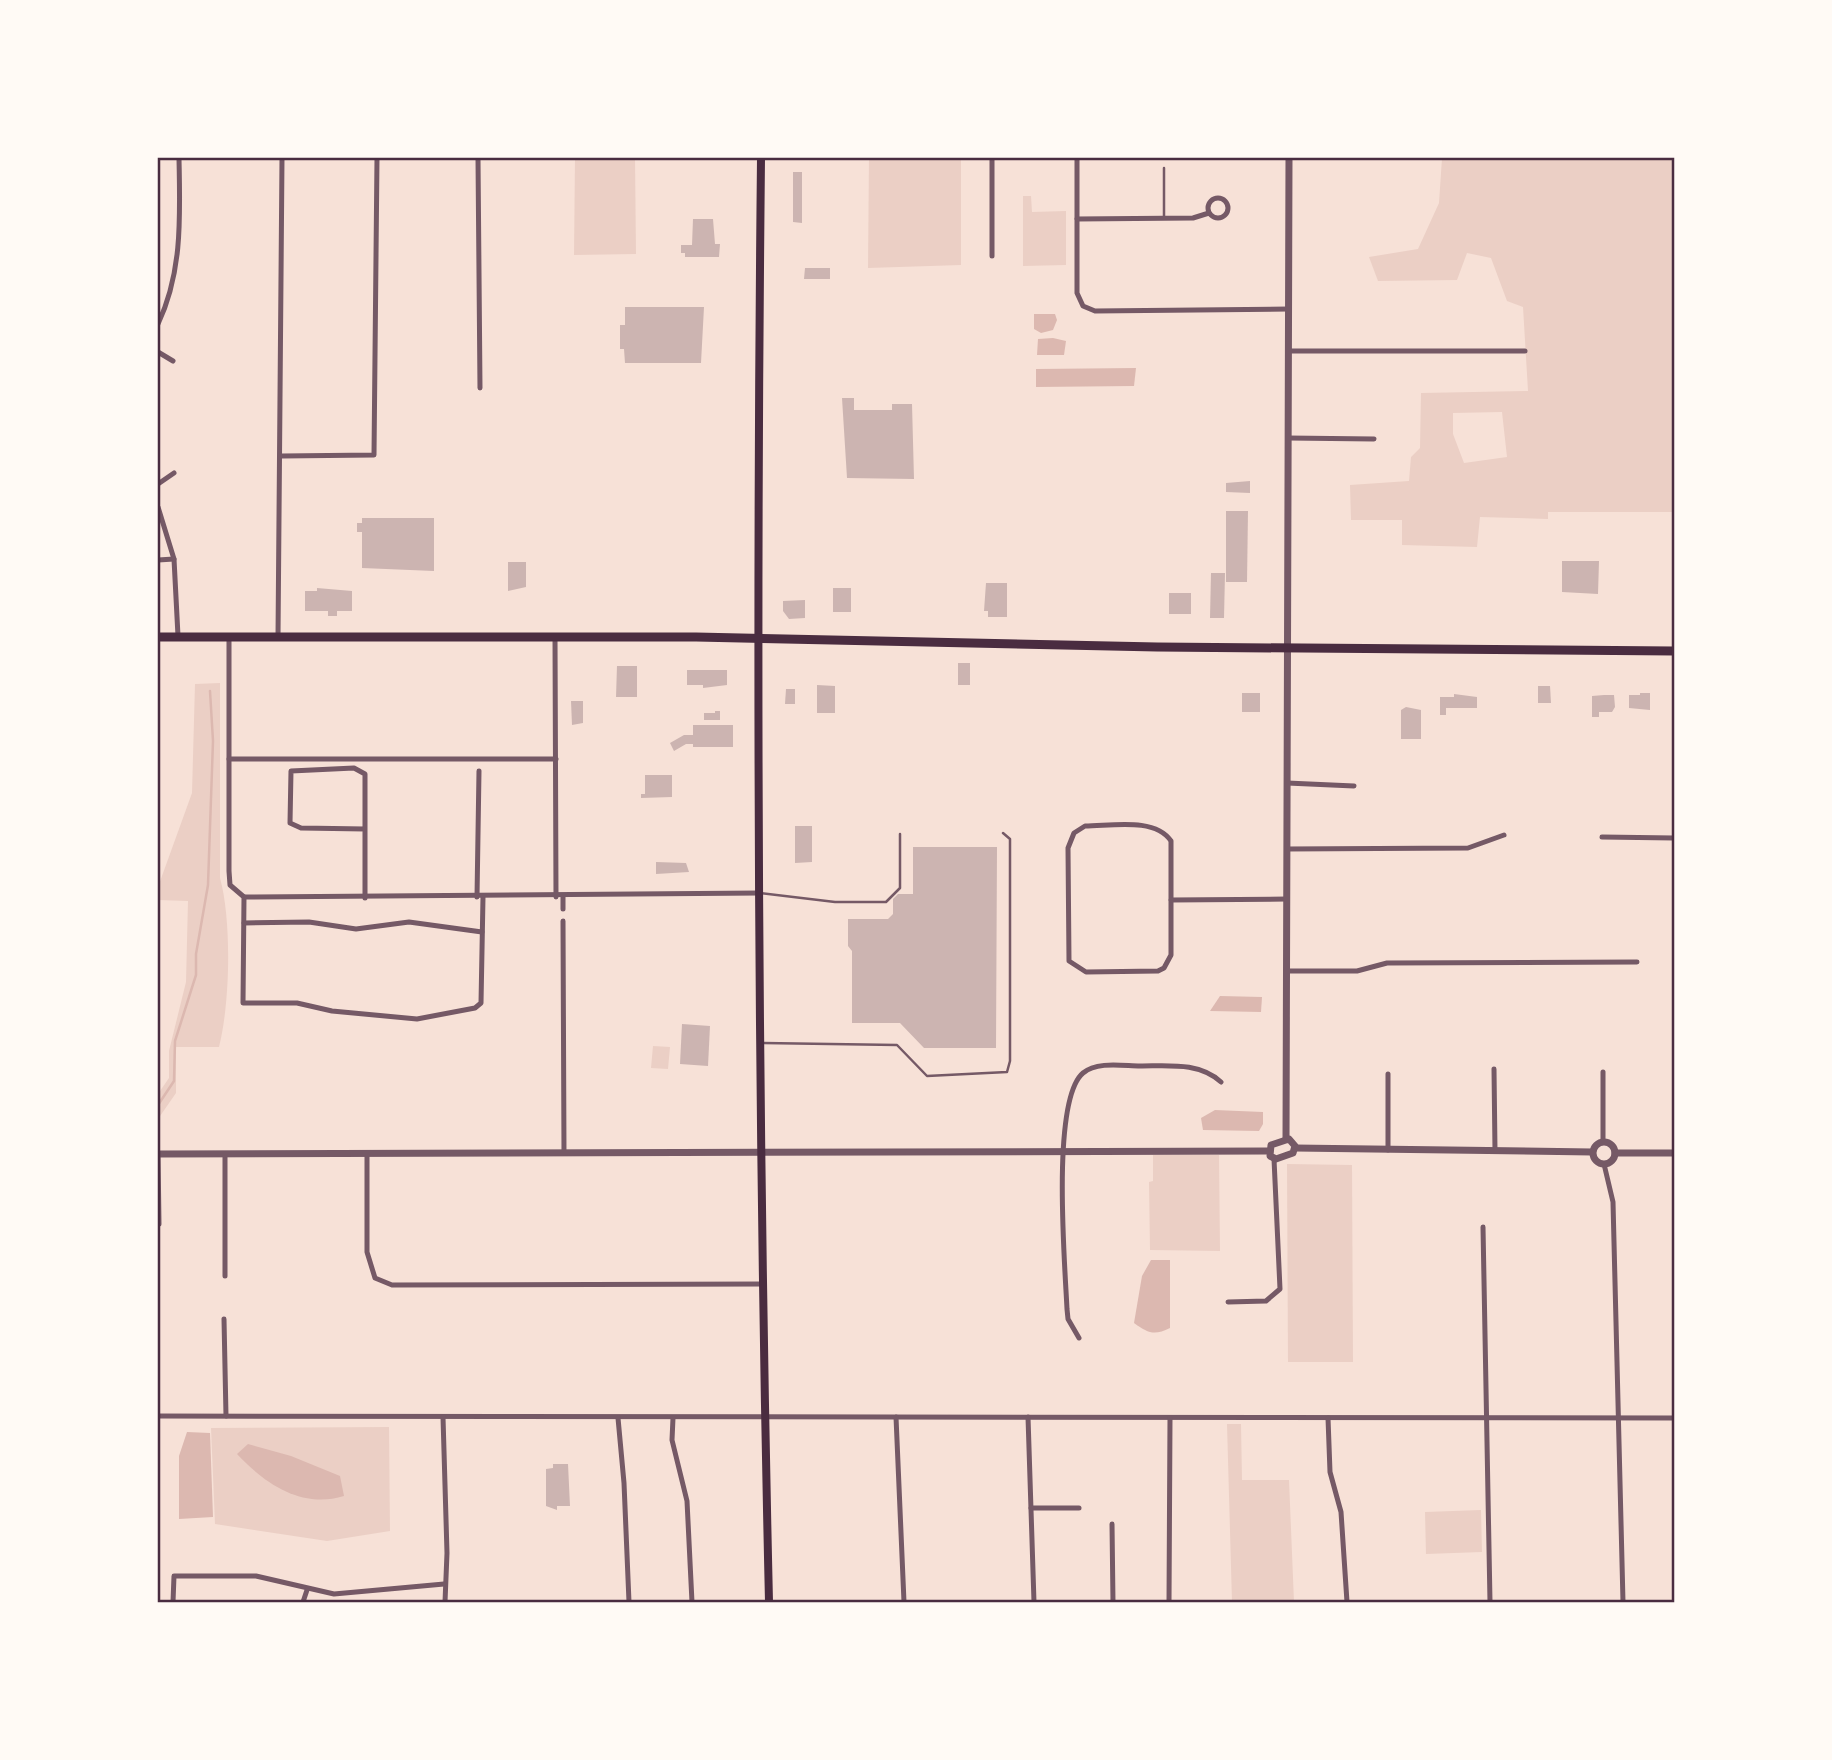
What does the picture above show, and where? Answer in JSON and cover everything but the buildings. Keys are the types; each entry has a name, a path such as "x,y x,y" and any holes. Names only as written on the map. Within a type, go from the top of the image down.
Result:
{"main road":[{"path":"761,158 758,638 761,1154 769,1602"},
{"path":"158,636 758,638 1675,651"}],"street":[{"path":"158,324 175,280 180,234 179,158"},
{"path":"278,637 282,456 282,158"},
{"path":"282,456 374,455 377,158"},
{"path":"478,158 480,387"},
{"path":"992,158 992,256"},
{"path":"1077,158 1077,293 1083,306 1095,311 1289,309"},
{"path":"1286,1139 1289,158"},
{"path":"1077,219 1193,218 1209,213"},
{"path":"1288,351 1525,351"},
{"path":"158,352 173,361"},
{"path":"1288,438 1374,439"},
{"path":"158,484 174,473"},
{"path":"158,507 173,559 178,636"},
{"path":"158,560 173,559"},
{"path":"229,636 230,885 244,897 760,893"},
{"path":"555,636 560,896 563,909"},
{"path":"229,759 556,759"},
{"path":"365,829 296,827 289,818 289,774 296,769 354,768 362,771 365,779 365,829 365,898"},
{"path":"244,897 243,1003 297,1003 332,1011 418,1019 475,1008 481,1003 479,771"},
{"path":"1287,783 1354,786"},
{"path":"1146,826 1161,830 1172,845 1171,900 1171,955 1164,968 1150,973 1086,972 1075,967 1068,954 1068,848 1074,833 1085,827 1146,826"},
{"path":"1287,849 1468,848 1504,835"},
{"path":"1602,837 1675,838"},
{"path":"1171,900 1287,899"},
{"path":"563,921 564,1152"},
{"path":"244,923 309,922 356,929 409,922 482,932"},
{"path":"1287,971 1357,971 1387,963 1637,962"},
{"path":"1079,1338 1067,1309 1063,1152 1064,1126 1071,1094 1081,1074 1099,1067 1194,1067 1208,1071 1221,1082"},
{"path":"1494,1069 1495,1151"},
{"path":"1603,1072 1603,1142"},
{"path":"1388,1074 1388,1150"},
{"path":"1268,1151 1271,1144 1286,1139 1293,1142 1293,1153 1274,1158"},
{"path":"1603,1142 1613,1146 1615,1153 1613,1159 1604,1164 1597,1162 1592,1152 1595,1146 1603,1142"},
{"path":"1295,1148 1592,1152"},
{"path":"159,1224 158,1154 1268,1151 1274,1158 1280,1289 1272,1298 1261,1302 1228,1302"},
{"path":"1615,1153 1675,1153"},
{"path":"225,1154 225,1276"},
{"path":"367,1155 368,1261 375,1278 392,1285 763,1284"},
{"path":"1604,1164 1613,1202 1623,1602"},
{"path":"1483,1227 1490,1602"},
{"path":"224,1319 226,1416"},
{"path":"158,1416 1675,1418"},
{"path":"443,1417 447,1553 444,1602"},
{"path":"896,1417 904,1602"},
{"path":"1028,1417 1034,1602"},
{"path":"618,1418 624,1483 629,1602"},
{"path":"673,1418 672,1440 687,1501 692,1602"},
{"path":"1169,1602 1170,1418"},
{"path":"1328,1418 1329,1472 1342,1520 1347,1602"},
{"path":"1031,1508 1079,1508"},
{"path":"1112,1524 1112,1602"},
{"path":"173,1602 173,1576 256,1576 307,1590 334,1594 444,1584"},
{"path":"303,1602 307,1590"}],"lane":[{"path":"1164,168 1164,218"},
{"path":"761,1044 897,1045 927,1076 1007,1072 1010,1061 1010,839 1003,833"},
{"path":"760,893 835,902 886,902 900,888 900,834"}],"shaded area":[{"path":"575,158 635,158 636,254 574,255"},
{"path":"869,158 961,160 961,265 868,268"},
{"path":"1442,158 1674,158 1674,512 1548,512 1548,519 1480,517 1477,547 1402,545 1402,520 1351,520 1350,485 1409,481 1411,457 1420,448 1421,393 1528,391 1523,307 1507,301 1491,258 1467,253 1457,280 1378,281 1369,257 1418,249 1439,203","holes":["1502,412 1507,457 1464,463 1453,434 1453,413"]},
{"path":"1023,196 1031,196 1032,212 1066,211 1066,265 1023,266"},
{"path":"1034,314 1055,314 1057,320 1053,330 1041,333 1034,329"},
{"path":"1038,339 1066,341 1064,355 1037,355"},
{"path":"1136,368 1134,386 1036,387 1036,369"},
{"path":"220,683 220,878 228,939 223,1029 219,1047 176,1047 176,1093 158,1119 158,1094 169,1078 169,1051 186,982 188,901 158,900 158,887 192,793 195,684"},
{"path":"1220,996 1262,997 1261,1012 1210,1011"},
{"path":"653,1046 670,1047 668,1069 651,1068"},
{"path":"1215,1110 1263,1112 1263,1124 1259,1131 1203,1130 1201,1118"},
{"path":"1153,1155 1219,1155 1220,1251 1150,1250 1149,1182 1153,1181"},
{"path":"1287,1164 1352,1165 1353,1362 1288,1362"},
{"path":"1151,1260 1170,1260 1170,1328 1155,1333 1134,1323 1142,1276"},
{"path":"1227,1424 1241,1424 1242,1480 1289,1480 1294,1602 1232,1602"},
{"path":"389,1427 390,1531 327,1541 215,1524 211,1428"},
{"path":"187,1432 210,1433 213,1517 179,1519 179,1456"},
{"path":"248,1444 291,1456 340,1476 344,1496 314,1499 285,1491 272,1484 237,1454"},
{"path":"1481,1510 1482,1552 1426,1554 1425,1512"}],"waterway":[{"path":"158,1105 174,1081 175,1041 196,975 196,954 208,885 213,741 210,691"}]}
